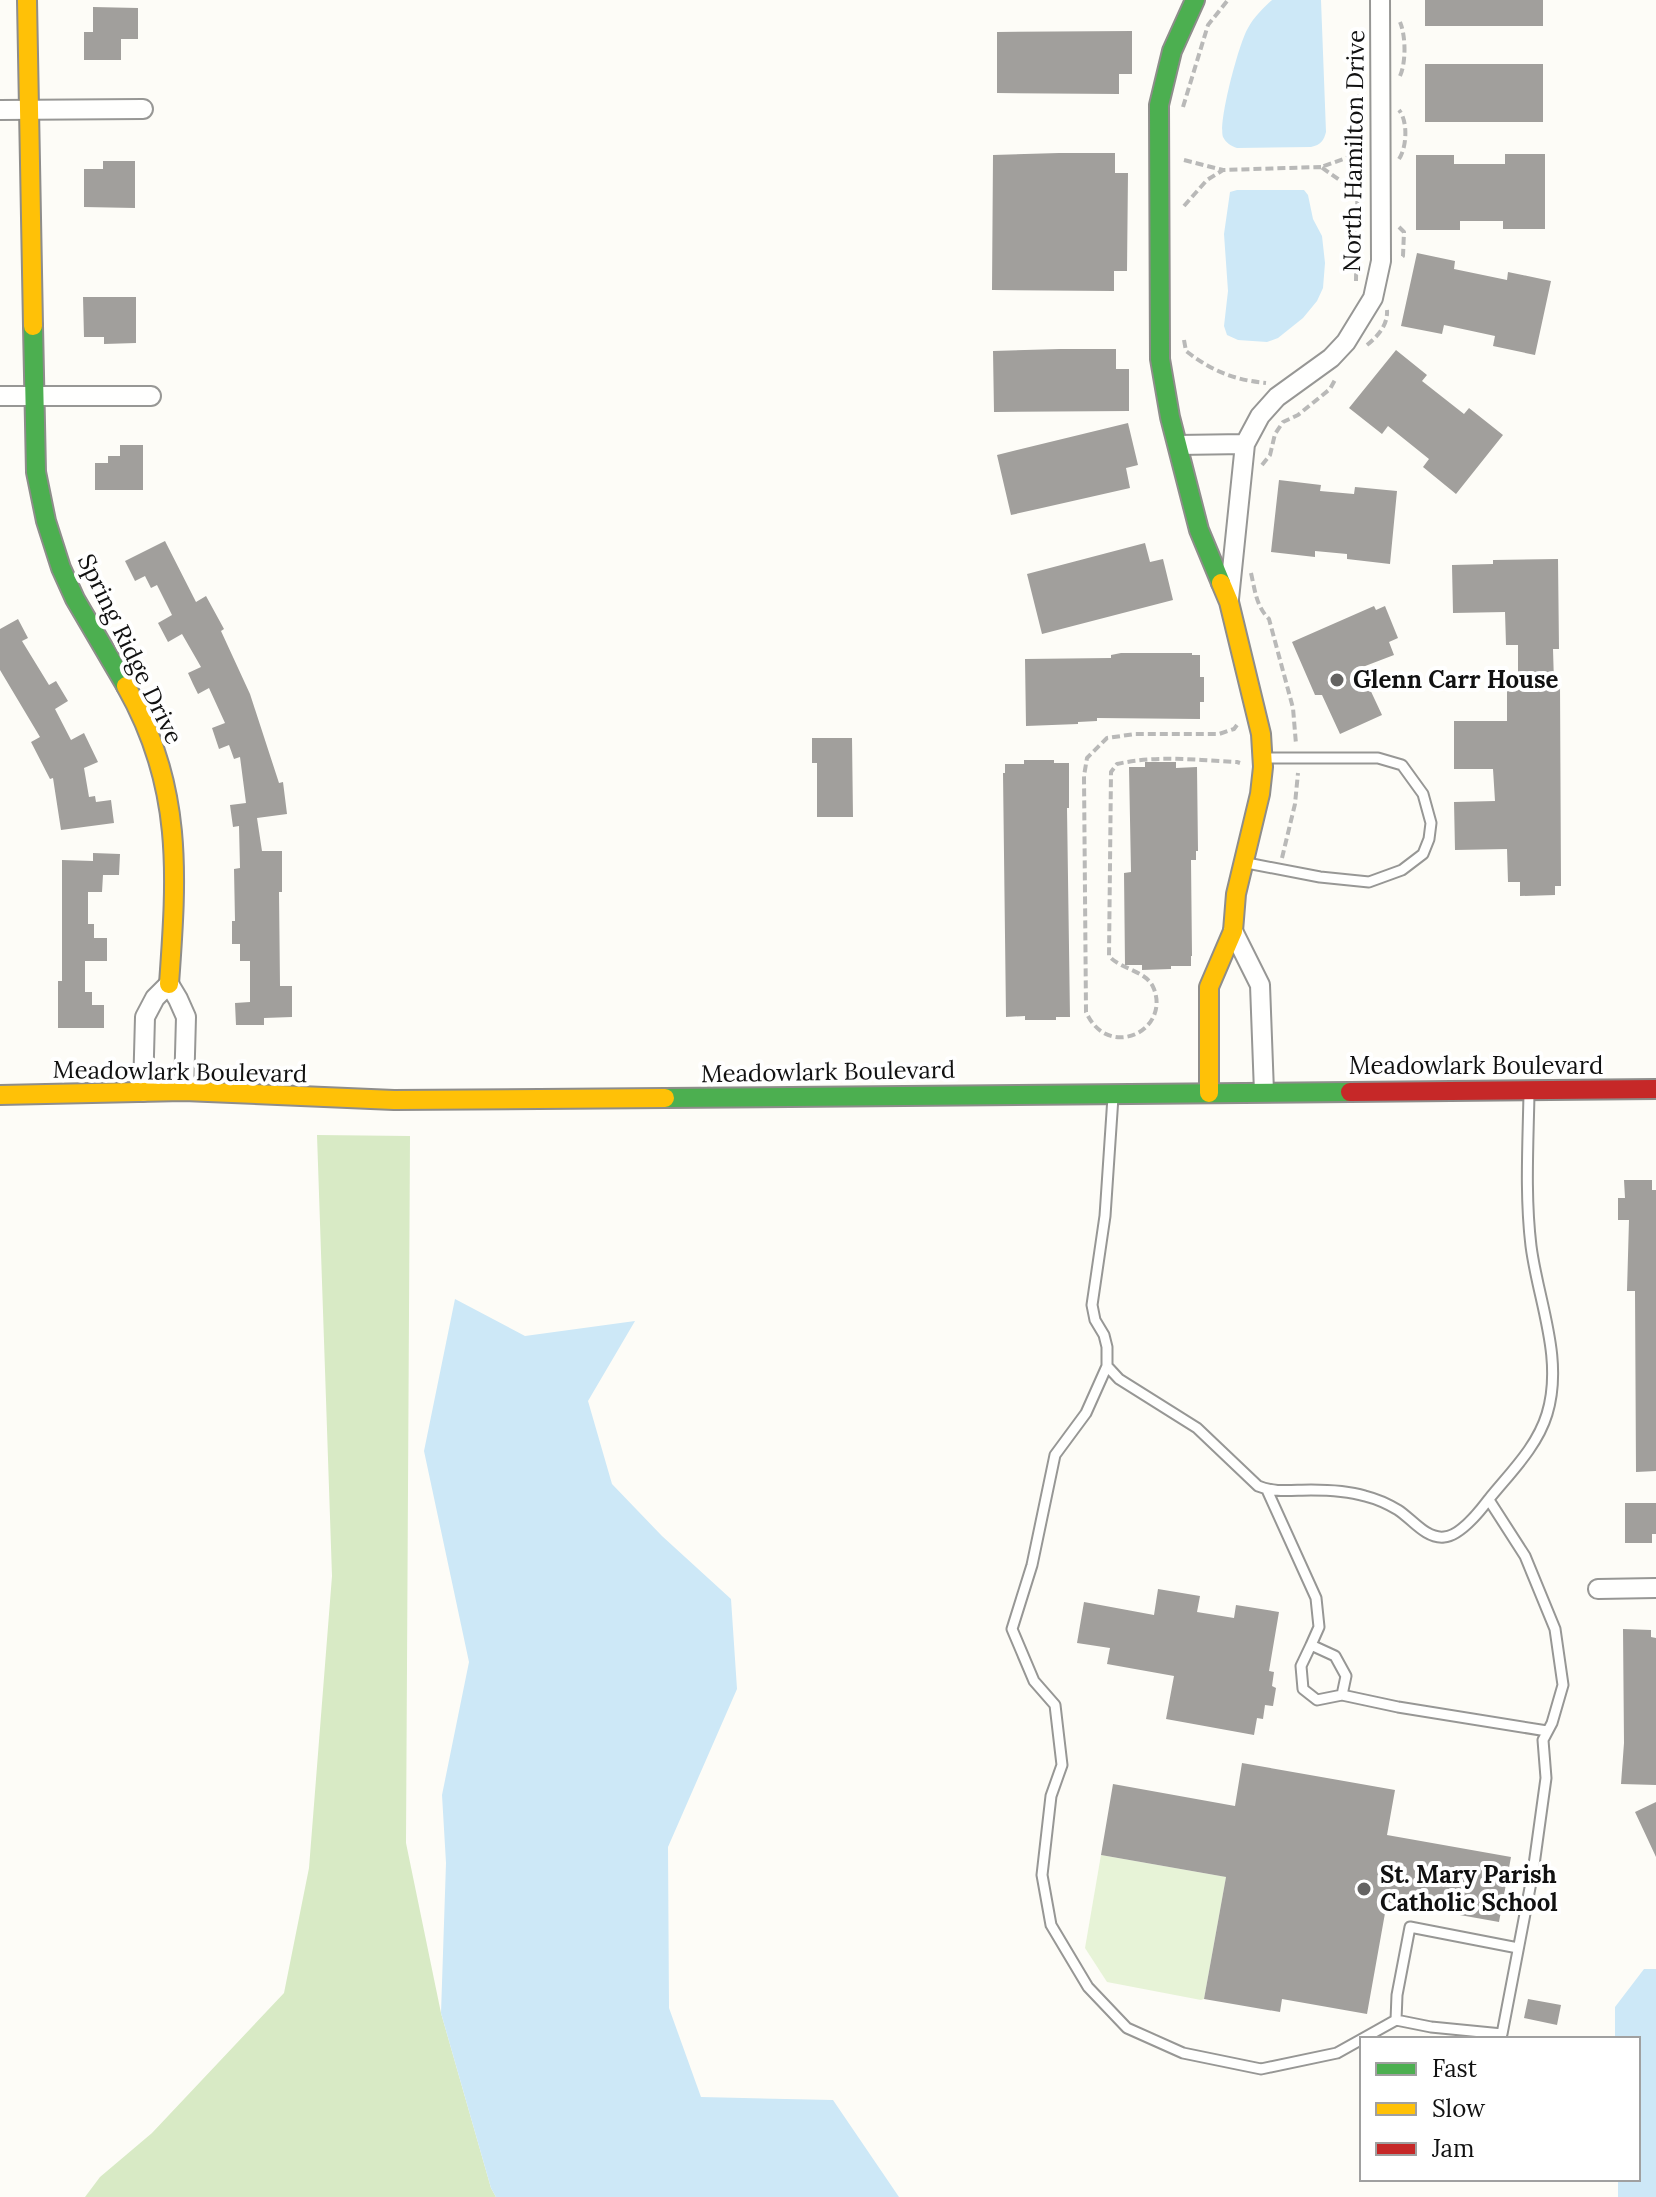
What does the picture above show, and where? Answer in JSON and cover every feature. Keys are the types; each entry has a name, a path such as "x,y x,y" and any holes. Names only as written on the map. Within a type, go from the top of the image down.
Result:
{"street":[{"name":"Spring Ridge Drive","path":"27,0 36,472 41,502 57,556 75,598 144,722 166,785 171,814 174,875 169,984 186,1017 184,1091"},
{"name":"North Hamilton Drive","path":"1195,0 1166,66 1159,105 1160,359 1199,530 1229,602 1261,734 1263,758 1260,794 1236,894 1233,931 1209,987 1209,1093"},
{"name":"North Hamilton Drive","path":"1229,602 1245,444 1260,416 1277,397 1331,358 1346,342 1373,298 1381,261 1380,0"},
{"path":"0,110 143,109"},
{"path":"0,396 151,396"},
{"path":"1178,445 1245,444"},
{"path":"1233,931 1260,985 1264,1092"},
{"path":"143,1092 145,1017 155,998 169,984"},
{"name":"Meadowlark Boulevard","path":"0,1095 184,1091 394,1100 1656,1089"},
{"path":"1598,1589 1656,1588"}],"lane":[{"path":"1244,862 1320,877 1369,882 1402,870 1423,854 1429,839 1431,823 1423,794 1402,765 1378,758 1263,758"},
{"path":"1107,1366 1119,1379 1197,1428 1258,1486 1267,1490 1352,1492 1377,1499 1400,1511 1428,1533 1447,1537 1456,1533 1489,1500 1534,1442 1546,1416 1550,1397 1552,1373 1548,1326 1531,1248 1527,1200 1530,1091"},
{"path":"1113,1094 1105,1216 1092,1305 1107,1347 1107,1366 1086,1413 1055,1455 1032,1565 1012,1629 1034,1681 1055,1705 1062,1765 1051,1796 1042,1875 1051,1925 1088,1987 1127,2028 1183,2053 1261,2069 1337,2053 1360,2040"},
{"path":"1267,1490 1316,1598 1319,1627 1301,1666 1303,1689 1317,1700 1342,1695 1547,1731"},
{"path":"1366,2037 1396,2020 1502,2034 1533,1872 1546,1778 1543,1740 1563,1685 1555,1629 1525,1556 1489,1500"},
{"path":"1311,1645 1335,1656 1346,1676 1342,1695"},
{"path":"1396,2020 1397,1995 1410,1927 1518,1948"}],"path":[{"path":"1183,109 1208,25 1228,0"},
{"path":"1396,84 1404,68 1403,29 1397,15"},
{"path":"1394,104 1404,117 1404,152 1398,161"},
{"path":"1183,147 1184,160 1223,170 1321,167 1358,157 1356,282"},
{"path":"1321,167 1358,193"},
{"path":"1184,191 1184,206 1207,180 1223,170"},
{"path":"1398,261 1403,256 1404,232 1399,227"},
{"path":"1361,352 1379,336 1388,315 1387,306"},
{"path":"1184,336 1186,351 1204,365 1241,381 1269,383"},
{"path":"1261,467 1270,455 1275,434 1283,422 1298,415 1330,389 1344,370"},
{"path":"1251,570 1258,604 1269,619 1293,708 1299,776 1279,869"},
{"path":"1242,719 1234,729 1219,734 1135,734 1107,738 1087,758 1084,776 1086,1012 1092,1025 1103,1033 1119,1038 1133,1037 1144,1029 1156,1011 1154,988 1143,975 1115,963 1109,956 1111,772 1117,764 1136,760 1237,762 1246,769"}],"green space":[{"path":"317,1135 410,1136 406,1843 441,2013 496,2197 85,2197 100,2177 152,2133 284,1993 309,1868 332,1576"},
{"path":"1101,1855 1226,1877 1204,1999 1107,1982 1085,1948"}],"water":[{"path":"1272,0 1321,0 1326,132 1322,142 1311,147 1237,148 1223,137 1226,100 1244,36 1253,20"},
{"path":"1304,190 1322,236 1325,263 1323,288 1317,301 1303,318 1278,338 1267,342 1238,340 1227,335 1224,326 1228,291 1224,234 1230,192"},
{"path":"455,1299 525,1336 635,1321 588,1401 612,1484 662,1536 731,1599 737,1689 668,1847 669,2008 701,2097 833,2100 899,2197 496,2197 491,2188 441,2013 446,1863 442,1795 469,1662 424,1451"},
{"path":"1644,1969 1656,1969 1656,2197 1618,2197 1618,2181 1640,2181 1640,2037 1615,2037 1615,2007"}],"building":[{"path":"1425,0 1543,0 1543,26 1425,26"},
{"path":"93,7 138,8 138,39 121,39 121,60 84,60 84,32 93,32"},
{"path":"1132,31 1132,74 1119,74 1119,94 997,93 997,32"},
{"path":"1425,64 1543,64 1543,122 1425,122"},
{"path":"1115,153 1115,173 1128,173 1127,271 1114,271 1114,291 992,290 993,155"},
{"path":"1505,154 1545,154 1545,229 1503,229 1503,221 1460,221 1460,230 1416,230 1416,155 1454,155 1454,164 1505,164"},
{"path":"103,161 135,161 135,208 84,207 84,169 103,169"},
{"path":"1417,253 1455,261 1454,269 1507,280 1508,272 1551,281 1535,355 1493,346 1495,336 1444,325 1442,334 1401,326"},
{"path":"83,297 136,297 136,343 104,344 104,337 84,337"},
{"path":"1116,349 1116,369 1129,369 1129,411 994,412 993,351"},
{"path":"1396,350 1427,375 1422,381 1464,414 1469,408 1503,435 1456,494 1423,467 1429,459 1388,426 1382,434 1349,408"},
{"path":"1128,423 1138,465 1126,468 1130,488 1011,515 997,455"},
{"path":"120,445 143,445 143,490 95,490 95,463 108,463 108,456 120,456"},
{"path":"1279,480 1321,485 1320,491 1354,494 1355,487 1397,491 1390,564 1347,559 1347,554 1315,551 1315,557 1271,552"},
{"path":"165,541 196,602 206,596 224,629 221,631 250,694 279,783 283,782 287,814 257,818 262,851 282,851 280,986 292,986 292,1017 264,1018 264,1025 236,1025 235,1003 250,1002 250,961 240,961 240,944 232,944 234,869 240,868 239,826 233,827 230,805 246,803 240,757 234,759 229,745 219,749 212,728 225,723 209,688 198,694 193,684 188,673 201,667 182,634 168,642 158,623 172,615 157,585 151,588 145,576 135,581 125,561"},
{"path":"1145,543 1150,562 1163,559 1173,600 1042,634 1027,574"},
{"path":"1558,559 1559,649 1553,649 1554,683 1560,683 1561,886 1555,886 1555,895 1520,896 1520,882 1508,882 1507,849 1455,850 1454,802 1495,801 1493,769 1454,769 1454,721 1507,721 1507,688 1518,688 1518,645 1506,645 1505,612 1453,613 1452,565 1493,564 1493,560"},
{"name":"Glenn Carr House","path":"1374,606 1376,610 1385,606 1398,638 1389,642 1394,655 1360,668 1382,715 1340,734 1322,695 1315,695 1292,642"},
{"path":"18,619 28,638 22,641 49,685 56,681 68,701 55,709 71,740 84,733 98,762 84,768 89,797 95,796 96,802 111,800 114,823 61,830 53,778 50,779 31,742 40,737 0,670 0,629"},
{"path":"1111,655 1200,655 1204,702 1200,702 1200,719 1097,718 1097,721 1078,724 1026,726 1025,659 1111,658"},
{"path":"812,738 852,738 853,817 817,817 817,763 812,763"},
{"path":"1024,760 1069,763 1070,1017 1056,1017 1056,1020 1006,1017 1003,773 1005,764 1024,764"},
{"path":"1145,762 1176,762 1176,768 1197,767 1198,851 1196,860 1191,860 1191,966 1142,970 1142,965 1125,965 1124,873 1131,872 1129,767 1145,767"},
{"path":"93,853 120,854 119,875 103,875 102,892 88,892 88,924 94,924 94,938 107,938 107,961 85,961 85,992 92,992 92,1005 104,1005 104,1028 58,1028 58,981 62,981 62,860 93,861"},
{"path":"1624,1180 1652,1180 1652,1190 1656,1190 1656,1471 1636,1472 1635,1291 1627,1291 1629,1220 1618,1220 1618,1198 1625,1198"},
{"path":"1625,1503 1656,1503 1656,1534 1652,1534 1652,1543 1625,1543"},
{"path":"1158,1589 1200,1596 1197,1612 1234,1618 1236,1605 1279,1612 1269,1671 1274,1672 1272,1686 1276,1688 1273,1706 1265,1705 1263,1719 1257,1718 1254,1735 1166,1719 1174,1676 1107,1664 1110,1648 1077,1643 1084,1602 1154,1615"},
{"path":"1623,1629 1651,1630 1651,1637 1656,1638 1656,1785 1621,1784 1624,1743"},
{"name":"St. Mary Parish Catholic School","path":"1242,1763 1395,1790 1387,1835 1511,1857 1499,1922 1387,1902 1367,2014 1282,1999 1280,2012 1204,1999 1226,1877 1101,1855 1113,1784 1235,1806"},
{"path":"1656,1802 1656,1857 1635,1812"},
{"path":"1528,1999 1561,2005 1557,2025 1524,2018"}],"traffic: fast":[{"path":"1195,0 1172,51 1159,105 1160,359 1170,417 1199,530 1221,583"},
{"path":"33,326 36,472 46,521 75,599 126,686"},
{"path":"665,1098 1350,1092"}],"traffic: slow":[{"path":"27,0 33,326"},
{"path":"1209,1093 1209,987 1233,931 1236,894 1260,794 1263,767 1261,734 1229,602 1221,583"},
{"path":"126,686 145,723 167,795 174,867 169,984"},
{"path":"0,1095 184,1091 394,1100 665,1098"}],"traffic: jam":[{"path":"1350,1092 1656,1089"}],"place":[{"name":"Glenn Carr House","path":"1337,680"},
{"name":"St. Mary Parish Catholic School","path":"1364,1889"}]}
